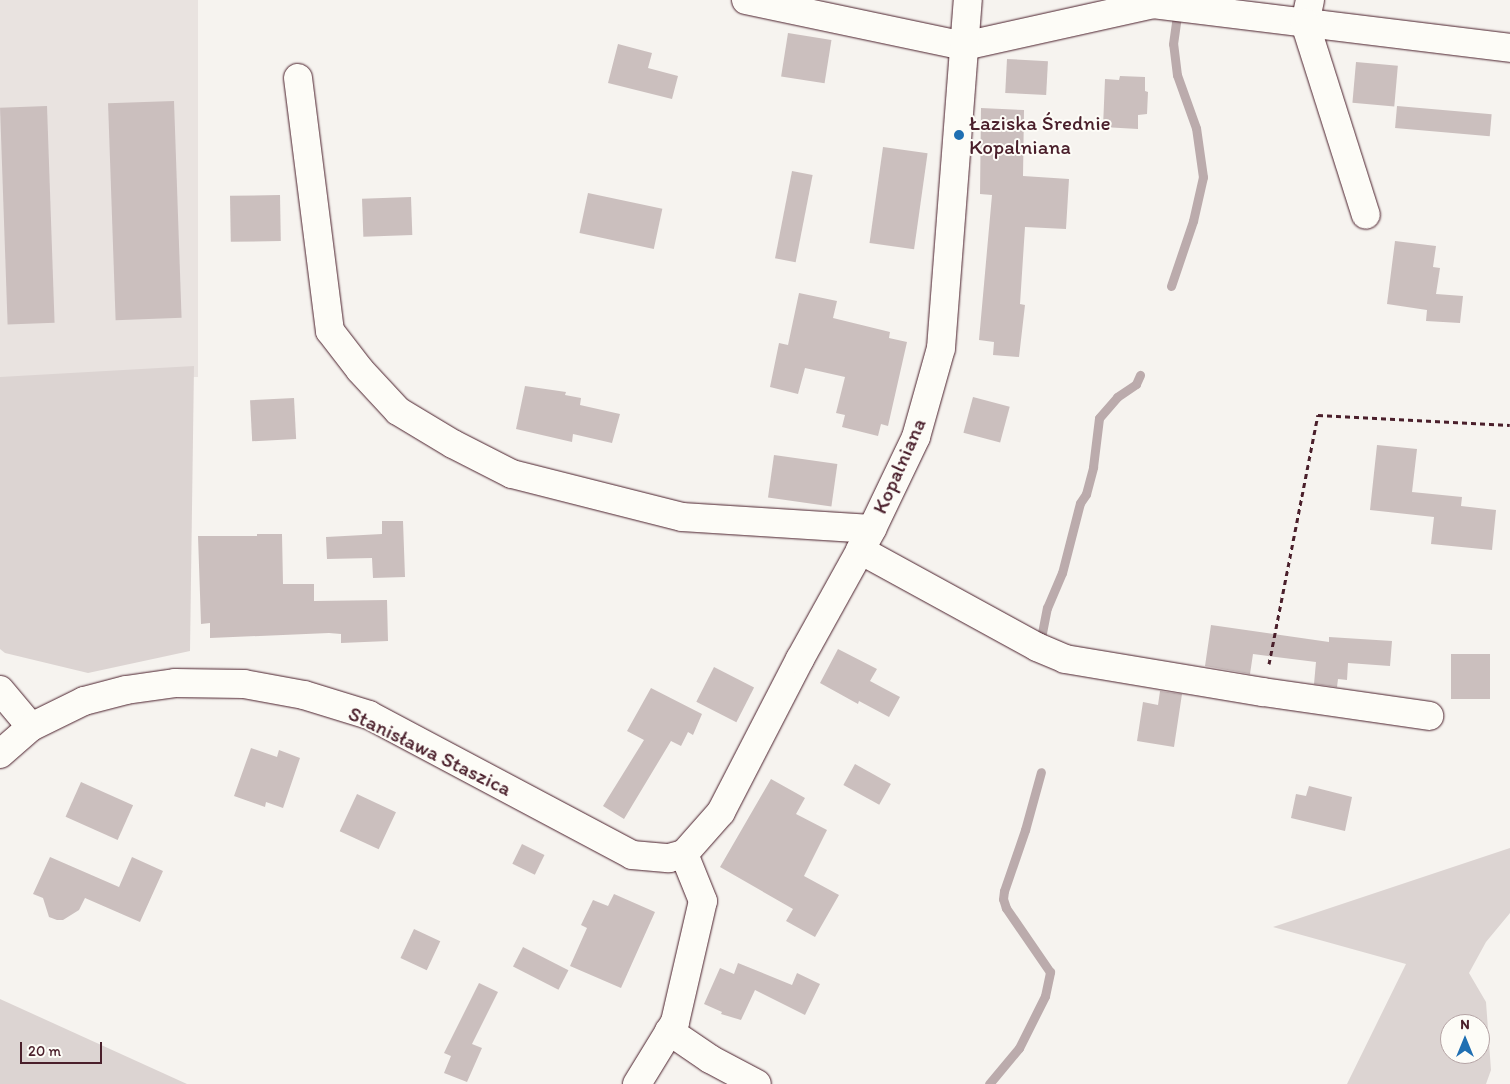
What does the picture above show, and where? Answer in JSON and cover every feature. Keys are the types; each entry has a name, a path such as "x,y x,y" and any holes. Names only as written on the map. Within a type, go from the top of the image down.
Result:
{"street":[{"path":"746,0 964,46 1153,4 1196,10 1307,11 1510,48"},
{"name":"Kopalniana","path":"684,854 722,812 800,659 866,539 916,437 941,348 968,0"},
{"path":"1307,11 1366,215"},
{"path":"298,78 330,331 360,370 398,411 453,444 512,474 682,517 866,539 1037,647 1064,659 1263,692 1430,716"},
{"name":"Stanisława Staszica","path":"0,754 32,728 84,701 126,690 175,683 244,684 304,695 369,716 632,855 669,858 684,854"},
{"path":"0,690 32,728"},
{"path":"638,1084 675,1022 703,901 684,854"},
{"path":"669,1031 710,1059 757,1084"}],"path":[{"path":"1263,692 1318,415 1510,425"}],"shaded area":[{"path":"0,0 198,0 198,377 0,377"},
{"path":"194,366 190,651 88,673 5,653 0,649 0,377"},
{"path":"1510,848 1510,913 1486,942 1469,973 1486,1002 1487,1014 1440,1014 1440,1064 1490,1064 1490,1056 1491,1070 1486,1084 1347,1084 1406,964 1273,927"},
{"path":"0,999 187,1084 0,1084"}],"building":[{"path":"788,33 831,40 825,83 781,76"},
{"path":"618,44 652,53 648,68 678,76 672,99 608,83"},
{"path":"1007,59 1048,61 1046,95 1005,93"},
{"path":"1356,62 1398,66 1394,107 1352,103"},
{"path":"1120,76 1145,77 1145,91 1148,92 1147,114 1138,115 1138,129 1103,127 1105,79 1119,80"},
{"path":"174,101 182,318 116,320 108,103"},
{"path":"47,106 55,323 8,325 0,108"},
{"path":"1397,106 1492,114 1490,136 1395,128"},
{"path":"981,108 1024,110 1023,176 1069,179 1066,229 1025,227 1020,304 1025,305 1019,357 993,355 994,342 979,340 992,195 980,194"},
{"path":"883,147 928,153 914,249 870,243"},
{"path":"792,171 813,175 796,262 775,258"},
{"path":"588,193 662,209 654,249 579,233"},
{"path":"280,195 281,241 231,242 230,196"},
{"path":"411,197 412,235 363,237 362,199"},
{"path":"1395,241 1436,246 1433,267 1440,268 1436,294 1463,296 1460,323 1426,321 1427,310 1387,304"},
{"path":"799,293 837,301 833,318 890,332 889,338 907,342 888,426 881,424 878,436 842,427 845,415 836,413 845,377 805,368 798,394 770,387 779,343 788,345"},
{"path":"525,386 566,392 565,395 581,398 580,405 620,414 612,443 573,434 572,442 516,429"},
{"path":"973,397 1010,407 1000,443 963,433"},
{"path":"294,398 296,439 252,441 250,400"},
{"path":"1377,445 1417,449 1412,492 1462,497 1461,506 1496,510 1492,550 1431,544 1434,517 1370,510"},
{"path":"774,455 837,464 831,506 768,498"},
{"path":"382,521 403,521 405,577 373,578 372,558 327,559 326,537 382,534"},
{"path":"257,534 282,534 283,584 314,584 314,601 387,600 388,641 341,643 341,634 329,633 210,638 210,623 201,624 198,536 257,536"},
{"path":"1211,625 1329,642 1329,637 1392,641 1390,666 1348,663 1347,680 1338,679 1337,687 1314,684 1316,662 1253,654 1250,674 1205,666"},
{"path":"838,649 877,669 870,681 900,697 889,717 859,701 858,704 820,683"},
{"path":"1451,654 1490,654 1490,699 1451,699"},
{"path":"714,667 754,687 736,722 696,702"},
{"path":"651,688 702,714 693,735 688,732 681,746 671,741 624,819 603,806 644,740 627,731"},
{"path":"1160,691 1182,694 1174,747 1137,741 1143,702 1158,705"},
{"path":"251,748 277,757 279,750 300,758 283,808 266,802 265,807 234,796"},
{"path":"855,764 891,784 879,805 843,785"},
{"path":"771,779 805,798 796,814 827,830 804,876 839,895 815,937 786,921 793,909 720,867"},
{"path":"81,782 133,805 118,840 66,817"},
{"path":"1309,786 1352,797 1345,831 1291,818 1296,794 1306,796"},
{"path":"357,794 396,812 379,849 340,831"},
{"path":"522,844 544,855 535,875 512,864"},
{"path":"50,857 119,887 132,857 163,871 140,922 85,898 79,910 63,920 57,920 49,917 43,898 33,894"},
{"path":"614,894 655,912 621,988 570,966 587,928 581,925 593,900 608,906"},
{"path":"414,929 440,941 427,970 400,958"},
{"path":"523,947 568,970 558,990 513,967"},
{"path":"738,963 792,985 797,973 820,984 805,1015 755,990 741,1020 721,1014 722,1012 704,1004 720,968 734,974"},
{"path":"479,983 498,992 472,1044 482,1048 467,1082 444,1073 451,1056 444,1053"}],"waterway":[{"path":"1171,286 1193,221 1203,177 1196,128 1177,75 1173,44 1178,10"},
{"path":"1041,638 1047,608 1062,573 1080,503 1086,494 1093,467 1099,418 1117,397 1136,384 1140,375"},
{"path":"989,1084 1019,1048 1045,996 1050,972 1006,908 1003,899 1041,772"}],"place":[{"name":"Łaziska Średnie Kopalniana","path":"959,135"}]}
